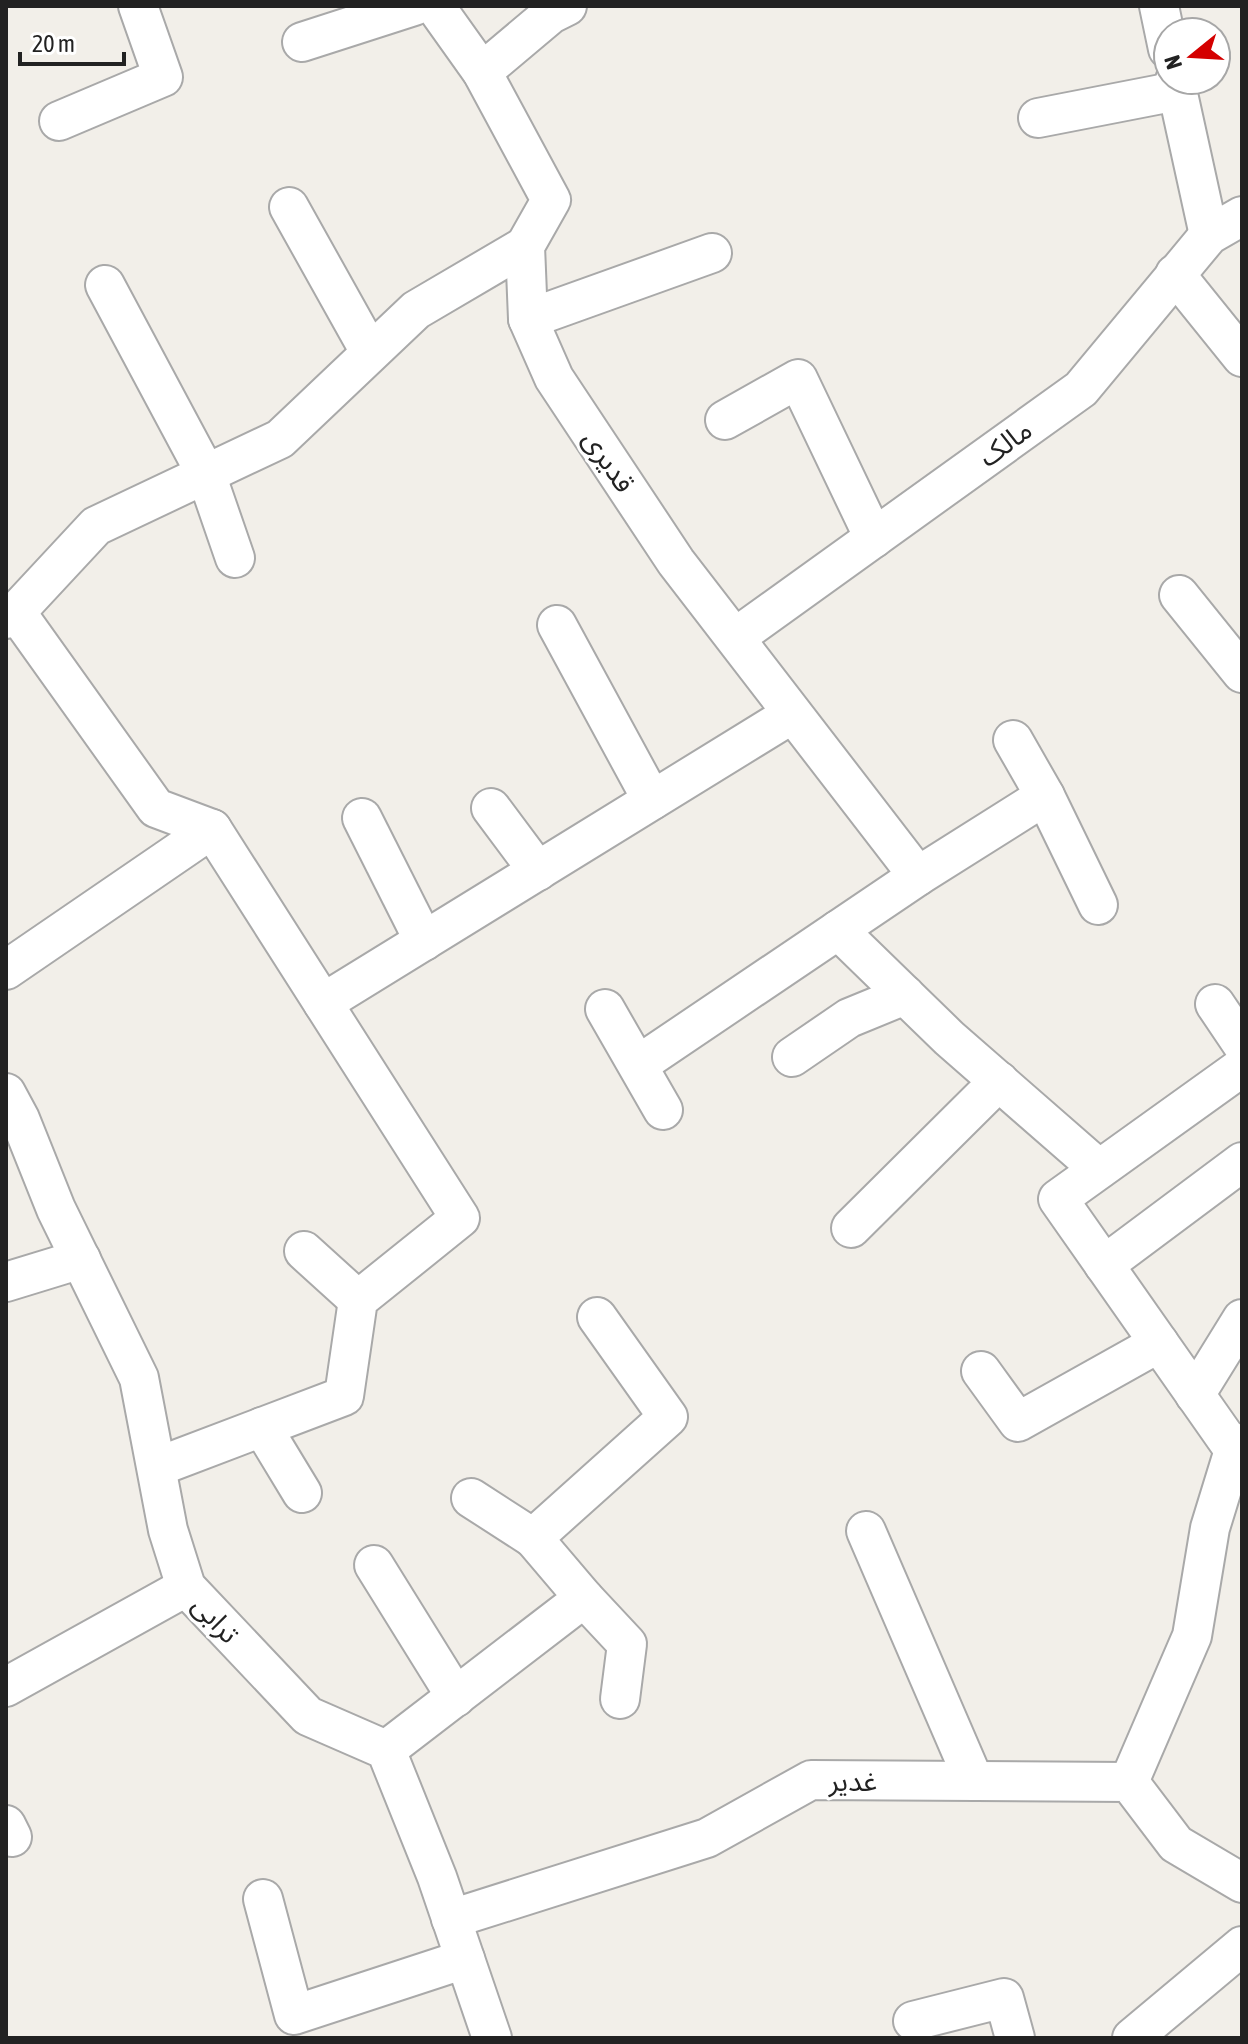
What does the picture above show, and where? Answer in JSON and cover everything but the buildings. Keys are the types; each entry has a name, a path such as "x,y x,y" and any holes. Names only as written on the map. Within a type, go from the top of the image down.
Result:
{"street":[{"path":"59,121 163,77 138,6"},
{"path":"302,42 414,6"},
{"path":"157,1467 344,1396 358,1300 460,1218 212,829 156,808 11,616 96,526 280,439 416,310 525,246 551,200 482,72 435,6"},
{"path":"482,72 551,14 567,6"},
{"path":"1038,118 1152,92"},
{"path":"1178,96 1209,235"},
{"path":"289,207 370,352"},
{"name":"مالک","path":"736,637 1081,389 1209,235 1242,216"},
{"name":"قدیری","path":"525,246 528,319 554,378 676,562 918,876"},
{"path":"528,319 712,253"},
{"path":"1175,274 1242,357"},
{"path":"105,285 206,474 235,558"},
{"path":"725,420 798,379 874,538"},
{"path":"1179,595 1242,673"},
{"path":"557,625 652,800"},
{"path":"323,1003 792,714"},
{"path":"1013,740 1045,796 1098,905"},
{"path":"638,1065 918,876 1045,796"},
{"path":"491,808 538,871"},
{"path":"362,818 424,941"},
{"path":"6,970 212,829"},
{"path":"838,930 905,995 1099,1169"},
{"path":"792,1057 849,1018 905,995"},
{"path":"1215,1004 1242,1044"},
{"path":"605,1009 663,1110"},
{"path":"1242,1067 1058,1199 1195,1395 1238,1446 1226,1534 1192,1636 1129,1782 1176,1844 1242,1883"},
{"path":"851,1228 999,1081"},
{"name":"ترابی","path":"6,1093 20,1119 56,1209 139,1378 168,1530 186,1587 308,1716 386,1750"},
{"path":"1104,1265 1242,1162"},
{"path":"304,1251 358,1300"},
{"path":"6,1282 81,1259"},
{"path":"533,1538 668,1417 597,1317"},
{"path":"1195,1395 1242,1319"},
{"path":"981,1371 1018,1422 1159,1343"},
{"path":"262,1427 302,1493"},
{"path":"471,1498 533,1538 627,1644 620,1699"},
{"path":"866,1531 974,1781"},
{"path":"374,1565 456,1697"},
{"path":"6,1687 186,1587"},
{"path":"492,2038 451,1919 386,1750 584,1598"},
{"name":"غدیر","path":"451,1919 707,1838 811,1780 1129,1782"},
{"path":"263,1899 294,2015 465,1959"},
{"path":"1132,2038 1242,1946"},
{"path":"913,2021 1004,1998 1015,2038"}]}
